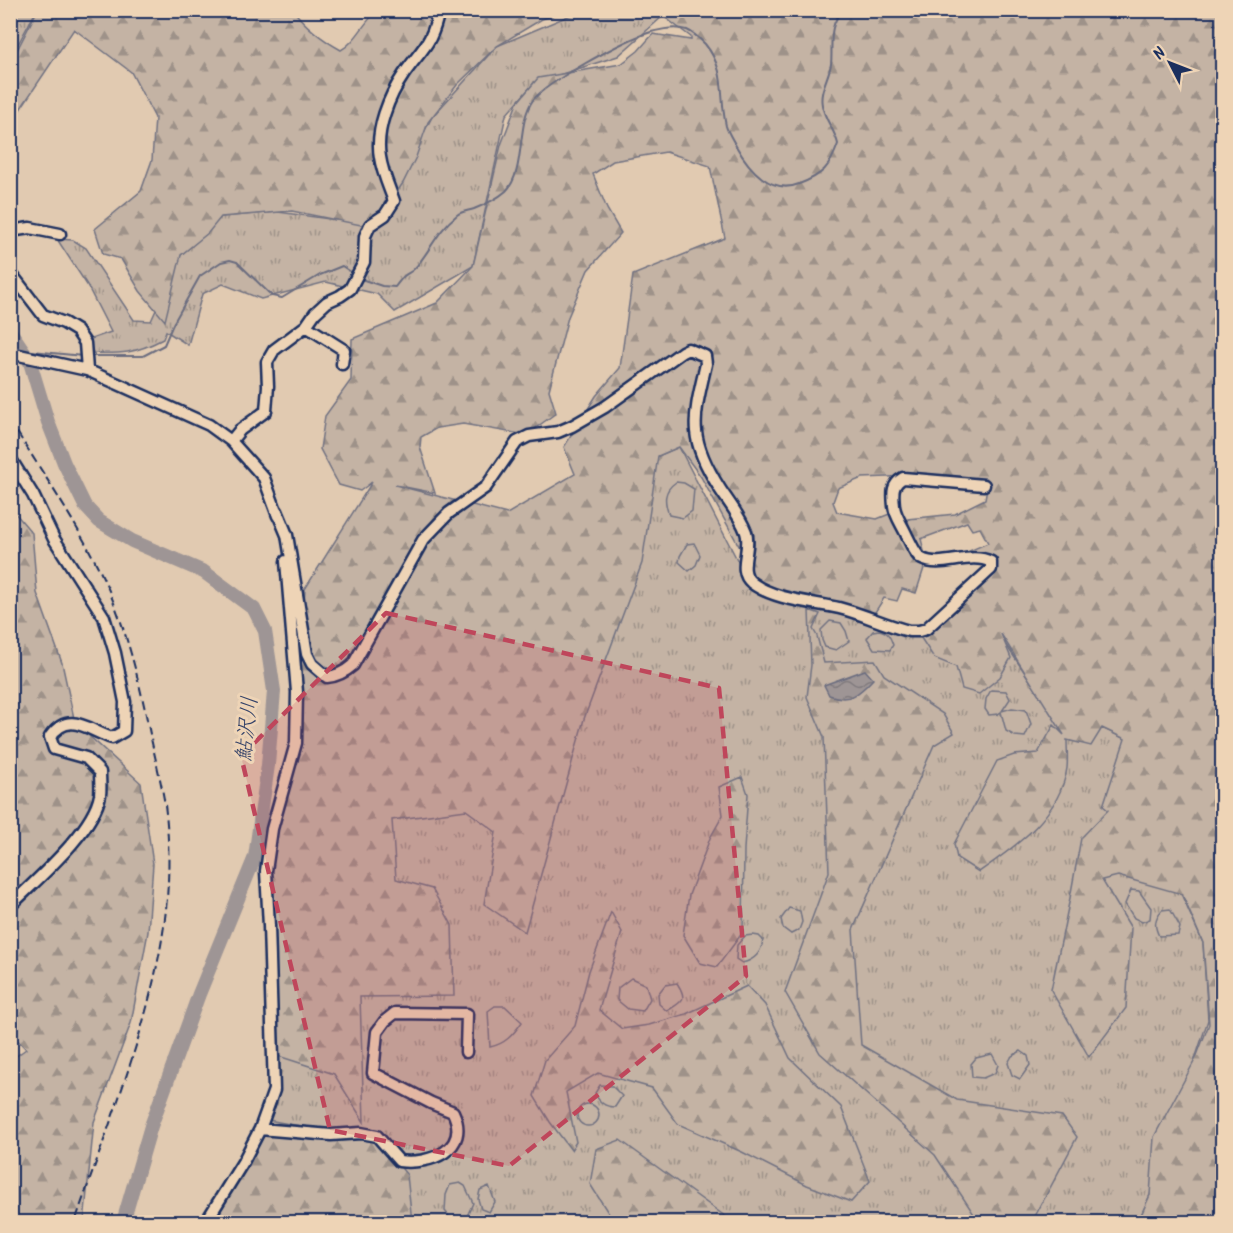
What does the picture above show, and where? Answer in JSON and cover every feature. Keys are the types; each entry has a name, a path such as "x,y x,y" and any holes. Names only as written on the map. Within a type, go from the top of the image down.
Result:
{"street":[{"path":"231,441 240,430 266,411 267,362 274,350 306,326 327,302 350,289 364,262 364,236 370,225 385,215 394,201 380,158 379,143 385,116 403,75 430,42 436,28 439,10"},
{"path":"10,231 30,228 60,234"},
{"path":"10,272 43,315 77,331 85,343 87,370"},
{"path":"306,326 344,350 342,364"},
{"path":"16,355 87,370 209,425 231,441 264,478 287,535 306,654 312,664 327,677 335,676 353,664 423,540 449,513 486,487 517,442 529,436 558,432 572,426 605,407 688,349 705,356 706,364 696,409 695,437 698,449 747,534 746,576 750,582 764,591 841,609 909,631 926,629 991,569 991,562 982,557 933,561 922,559 916,553 895,511 892,491 897,482 903,478 984,485"},
{"path":"10,458 33,495 54,539 104,616 115,653 125,702 124,731 112,738 94,732 86,725 68,723 57,727 50,737 54,749 86,758 100,772 100,795 92,817 79,834 10,906"},
{"path":"206,1222 238,1171 260,1129 273,1090 266,871 272,830 297,743 297,692 284,537 277,511"},
{"path":"260,1129 332,1135 361,1133 377,1136 399,1161 410,1163 433,1159 452,1148 457,1134 457,1119 453,1112 373,1073 377,1032 395,1013 467,1014 466,1052"}],"highlighted area":[{"path":"386,613 719,688 746,976 509,1166 330,1130 241,756"}],"green space":[{"path":"10,11 36,11 11,57"},
{"path":"37,11 294,11 315,33 341,50 351,42 377,11 567,11 542,19 497,46 457,85 428,122 416,157 403,183 381,215 361,225 292,211 221,217 208,233 181,255 165,321 140,291 121,259 103,254 95,229 141,191 152,160 155,118 131,72 74,29 11,123 11,62"},
{"path":"580,11 634,11 663,16 618,56 534,83 506,115 473,266 395,312 377,294 326,282 261,299 223,284 202,294 188,345 166,331 163,339 144,348 120,353 90,353 91,339 111,332 87,285 57,239 73,240 86,248 134,320 151,321 181,255 221,217 278,212 337,220 381,215 432,117 497,46"},
{"path":"648,11 1222,11 1222,1222 1138,1222 1150,1195 1154,1137 1196,1058 1209,1024 1203,943 1182,894 1118,876 1102,880 1131,928 1126,1008 1089,1057 1051,990 1081,838 1108,810 1103,806 1125,739 1102,728 1091,746 1067,740 1067,768 1063,785 1056,801 1034,828 1007,852 979,872 957,858 954,844 997,761 1014,755 1038,753 1054,725 1064,735 1001,634 1011,658 1000,677 979,694 962,689 956,667 934,658 919,635 995,564 959,558 962,554 988,543 980,528 972,530 967,522 921,539 925,555 913,539 908,519 955,514 985,499 988,482 938,475 862,478 838,488 833,502 837,512 877,519 892,513 925,565 916,593 902,589 897,601 884,598 872,617 761,586 746,576 745,557 701,477 679,447 658,456 642,563 584,719 525,932 484,904 496,832 466,810 392,820 396,879 432,889 452,925 454,996 360,997 364,1122 334,1074 272,1054 268,858 293,757 305,589 372,482 360,491 339,485 320,449 325,416 351,380 352,339 437,303 473,266 501,145 517,103 538,78 621,64 638,51 653,34 691,40 691,37 663,16","holes":["666,152 710,166 725,238 633,275 620,368 596,396 564,447 575,474 507,514 395,485 435,493 420,447 421,437 437,428 463,424 526,435 556,413 549,390 568,317 588,270 621,233 607,209 593,174 613,161"]},
{"path":"679,447 745,575 891,625 1002,639 1071,741 1102,728 1126,739 1104,806 1179,873 1182,896 1203,943 1208,1020 1150,1195 1138,1222 216,1222 268,1120 287,838 658,456"},
{"path":"676,482 684,483 694,489 692,511 683,518 669,515 666,505 667,493"},
{"path":"10,507 32,533 37,593 62,663 75,723 141,783 153,864 148,932 131,1023 94,1122 84,1222 11,1222 11,1060 26,1049 10,1032"},
{"path":"694,543 700,555 696,565 689,571 679,562 680,556 687,544"},
{"path":"809,610 820,614 813,629 824,663 875,660 884,675 943,714 954,733 934,745 853,930 861,1045 957,1100 1062,1116 1077,1137 1032,1222 979,1222 935,1155 820,1053 785,992 829,872 824,737 807,697 811,665"},
{"path":"830,621 841,623 849,641 836,650 825,647 822,640 821,630"},
{"path":"879,630 890,637 893,645 890,650 874,649 867,638 873,631"},
{"path":"991,690 1006,691 1010,699 1002,711 1012,708 1026,710 1031,724 1025,737 1015,736 1006,731 1001,712 989,715 985,709 986,699"},
{"path":"742,777 748,794 744,849 743,932 717,967 700,963 683,935 689,895 710,838 723,815 719,787"},
{"path":"1131,890 1139,891 1151,908 1150,919 1142,922 1134,918 1125,904"},
{"path":"789,908 800,911 802,922 799,930 791,934 783,928 781,919"},
{"path":"1170,909 1180,927 1178,935 1159,936 1156,926 1157,916 1162,910"},
{"path":"611,912 622,932 599,1010 622,1029 649,1025 686,1014 747,986 765,1005 790,1058 841,1107 870,1181 851,1202 807,1185 742,1152 678,1124 652,1088 598,1073 566,1092 576,1142 571,1150 534,1096 545,1060 575,1026 589,971"},
{"path":"753,935 763,940 761,949 754,958 742,963 736,959 737,945 745,936"},
{"path":"631,978 646,985 650,999 643,1011 628,1009 617,1000 618,988"},
{"path":"677,983 682,993 682,1000 667,1011 659,1004 658,994 665,985"},
{"path":"495,1006 505,1006 522,1022 508,1038 490,1047 488,1011"},
{"path":"1021,1051 1028,1056 1030,1065 1020,1079 1012,1075 1008,1063 1012,1056"},
{"path":"992,1054 998,1065 995,1073 983,1078 972,1077 971,1064 976,1058"},
{"path":"600,1085 612,1086 622,1096 615,1107 600,1102 595,1093"},
{"path":"588,1104 596,1107 599,1115 596,1123 588,1126 580,1123 577,1115 580,1107"},
{"path":"268,1120 379,1141 407,1175 412,1222 215,1222 243,1162"},
{"path":"620,1140 733,1222 614,1222 590,1184 596,1149"},
{"path":"460,1183 465,1186 473,1203 467,1216 452,1220 445,1211 446,1195 450,1185"},
{"path":"489,1186 495,1202 489,1212 481,1209 478,1199 480,1190"}],"water":[{"path":"865,670 873,679 854,696 843,698 829,695 824,685"}],"waterway":[{"path":"361,279 382,286 395,287 415,268 444,228 457,215 474,209 506,191 516,172 524,121 533,100 541,92 602,54 632,39 659,30 676,28 687,30 701,40 712,54 717,64 727,129 741,155 754,171 770,183 779,186 799,184 814,177 832,159 838,144 821,100 831,64 833,29 843,10"},
{"path":"88,356 143,356 164,345 200,276 221,262 230,260 237,262 272,296 282,298 320,275 342,266 354,274"},
{"name":"鮎沢川","path":"10,331 29,359 48,422 64,463 85,506 99,521 132,541 204,572 254,609 265,631 274,691 268,765 255,857 199,994 151,1126 123,1222"},
{"path":"22,350 83,356"}],"railway":[{"path":"10,421 75,525 114,602 140,689 162,787 167,822 167,893 164,928 154,980 123,1085 75,1222"}]}
